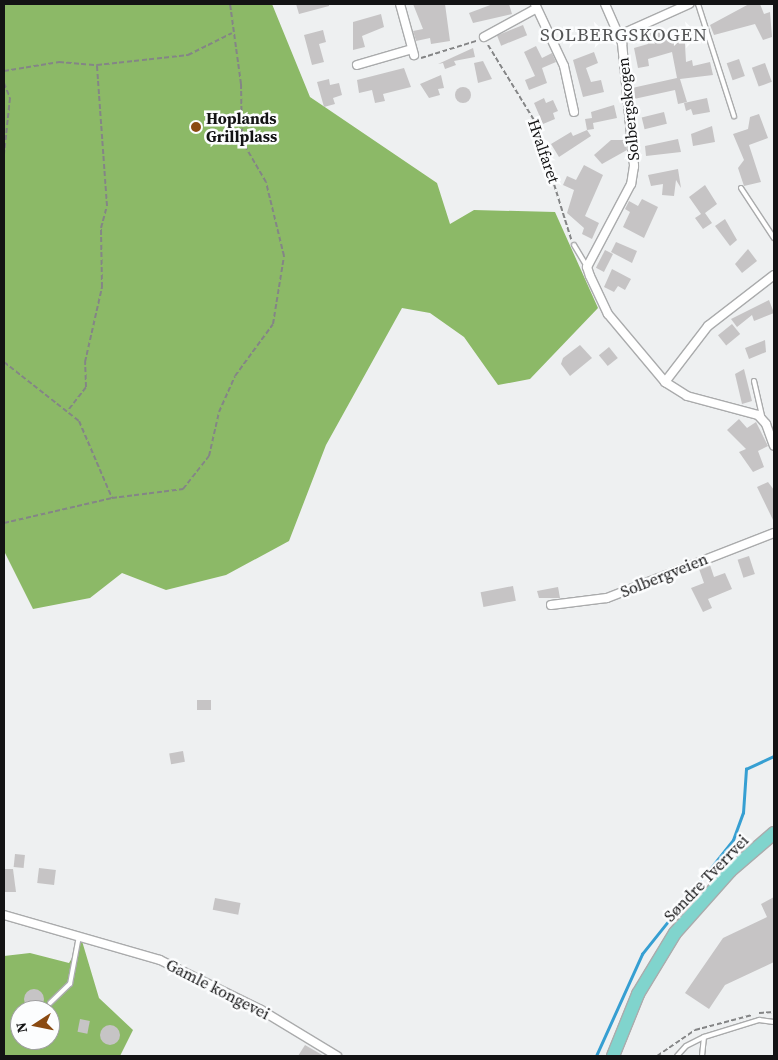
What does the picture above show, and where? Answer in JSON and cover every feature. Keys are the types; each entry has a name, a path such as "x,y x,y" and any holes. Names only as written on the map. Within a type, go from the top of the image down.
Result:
{"main road":[{"name":"Søndre Tverrvei","path":"613,1056 638,994 675,933 730,871 774,833"}],"street":[{"path":"357,65 413,52 400,4"},
{"name":"Solbergskogen","path":"587,267 634,173 620,35 605,4"},
{"path":"620,35 689,4"},
{"path":"484,37 536,6 564,66 574,112"},
{"path":"587,267 616,324 665,382 681,394 763,419 774,446"},
{"path":"665,382 708,326 774,274"},
{"name":"Solbergveien","path":"551,605 606,598 774,533"},
{"name":"Gamle kongevei","path":"4,915 160,960 198,977 338,1056"}],"lane":[{"path":"698,4 734,116"},
{"path":"741,188 774,238"},
{"path":"574,246 587,267"},
{"path":"754,381 763,419"},
{"path":"53,1000 70,984 78,936"},
{"path":"677,1056 686,1046 704,1037 759,1020 774,1022"},
{"path":"702,1056 704,1037"}],"path":[{"path":"4,523 112,498 183,489 209,456 219,412 235,376 273,324 284,256 266,182 242,141 240,84 232,33 230,4"},
{"path":"4,71 59,62 98,65 188,55 232,33"},
{"path":"413,52 427,58 484,37"},
{"name":"Hvalfaret","path":"484,37 534,120 574,246"},
{"path":"69,409 86,387 85,362 102,286 101,228 107,206 98,65"},
{"path":"4,83 10,98 4,154"},
{"path":"4,362 69,409 101,464 112,498"}],"green space":[{"path":"4,4 272,4 310,97 437,183 450,224 474,210 555,212 598,308 530,379 498,385 464,337 430,313 402,308 326,445 289,541 226,575 166,590 122,573 90,598 33,609 4,551"},
{"path":"82,941 99,998 133,1030 120,1056 4,1056 4,956 30,953 69,963"}],"building":[{"path":"296,4 329,4 329,6 299,14"},
{"path":"413,4 445,4 450,41 431,44 430,38 416,41 413,31 423,29"},
{"path":"493,4 509,4 512,14 473,23 469,13"},
{"path":"749,4 760,4 764,14 770,12 772,37 763,40 755,24 714,35 710,25"},
{"path":"381,14 384,27 362,36 365,47 353,50 353,22"},
{"path":"523,25 527,35 501,46 497,35"},
{"path":"684,27 686,62 692,60 693,66 710,62 713,75 680,79 687,102 678,104 675,90 634,99 632,88 677,78 672,52 648,59 649,66 638,68 634,48 648,44 646,34"},
{"path":"323,30 326,42 319,44 324,62 312,65 304,35"},
{"path":"536,46 542,58 552,53 556,62 542,68 547,83 529,90 525,80 535,76 524,52"},
{"path":"473,48 475,57 454,61 456,65 445,69 443,63 438,64"},
{"path":"594,52 598,63 586,68 591,82 601,80 604,92 583,97 573,60"},
{"path":"739,59 745,76 733,80 727,63"},
{"path":"483,61 492,79 478,83 474,63"},
{"path":"765,63 772,82 759,87 752,68"},
{"path":"404,68 411,87 383,94 385,101 375,103 372,90 359,93 357,80"},
{"path":"441,75 444,88 438,89 440,95 429,98 420,84"},
{"path":"329,79 330,85 339,83 342,95 333,98 335,104 324,107 317,82"},
{"path":"460,87 466,87 471,92 469,101 460,103 455,98 455,92"},
{"path":"544,98 546,103 553,100 558,111 553,113 555,119 543,124 534,103"},
{"path":"707,98 710,112 693,115 691,109 686,111 684,103"},
{"path":"614,105 617,118 593,123 594,129 587,130 585,119 592,118 591,112"},
{"path":"664,112 667,124 645,129 642,118"},
{"path":"759,114 768,138 749,145 761,182 744,186 738,168 744,160 733,134 748,129 750,117"},
{"path":"712,126 715,142 693,146 691,134"},
{"path":"587,130 591,136 559,157 551,144 571,132 573,136"},
{"path":"678,139 681,152 646,156 645,146"},
{"path":"611,140 626,140 627,150 602,164 594,155"},
{"path":"584,165 603,175 585,216 599,223 592,239 582,234 584,228 567,213 574,190 563,185 567,176 576,180"},
{"path":"678,169 681,188 676,180 674,196 662,195 663,184 651,186 648,175"},
{"path":"705,185 717,204 705,213 712,223 703,229 695,218 701,214 689,197"},
{"path":"642,199 658,207 644,238 623,227 630,212 625,209 629,201 638,206"},
{"path":"725,219 737,240 730,246 715,226"},
{"path":"616,242 637,251 632,263 611,252"},
{"path":"748,249 757,261 742,273 735,264"},
{"path":"605,250 613,254 604,272 596,268"},
{"path":"612,269 631,279 625,290 618,286 614,292 604,287"},
{"path":"769,300 774,313 754,321 752,315 737,327 731,319"},
{"path":"732,324 740,334 726,345 718,335"},
{"path":"765,340 766,352 749,359 745,348"},
{"path":"580,345 592,358 570,376 561,364 563,358"},
{"path":"609,347 618,358 608,366 599,355"},
{"path":"744,369 752,401 742,404 735,374"},
{"path":"739,419 747,428 756,422 768,446 758,451 764,467 753,472 739,452 746,449 727,430"},
{"path":"768,482 774,490 774,522 757,487"},
{"path":"749,556 755,574 743,578 738,560"},
{"path":"710,565 714,577 725,573 732,589 708,599 712,608 703,612 691,588 704,583 699,569"},
{"path":"513,586 516,601 483,607 481,592"},
{"path":"558,587 560,598 539,598 537,591"},
{"path":"197,700 211,700 211,710 197,710"},
{"path":"183,751 185,762 171,764 169,753"},
{"path":"15,854 25,855 24,868 14,867"},
{"path":"39,868 56,870 54,885 37,883"},
{"path":"4,869 13,869 16,892 4,892"},
{"path":"774,897 774,962 725,985 709,1009 685,993 723,938 767,917 761,904"},
{"path":"215,898 241,903 238,915 213,910"},
{"path":"30,989 38,989 44,995 44,1000 24,1000 24,995"},
{"path":"80,1019 90,1021 87,1034 78,1032"},
{"path":"110,1025 117,1028 120,1035 117,1042 110,1045 103,1042 100,1035 103,1028"},
{"path":"305,1045 324,1056 298,1056"}],"waterway":[{"path":"596,1056 642,954 733,840 743,813 746,769 774,756"}],"place":[{"name":"Hoplands Grillplass","path":"196,127"}],"district":[{"name":"SOLBERGSKOGEN","path":"624,35"}]}
